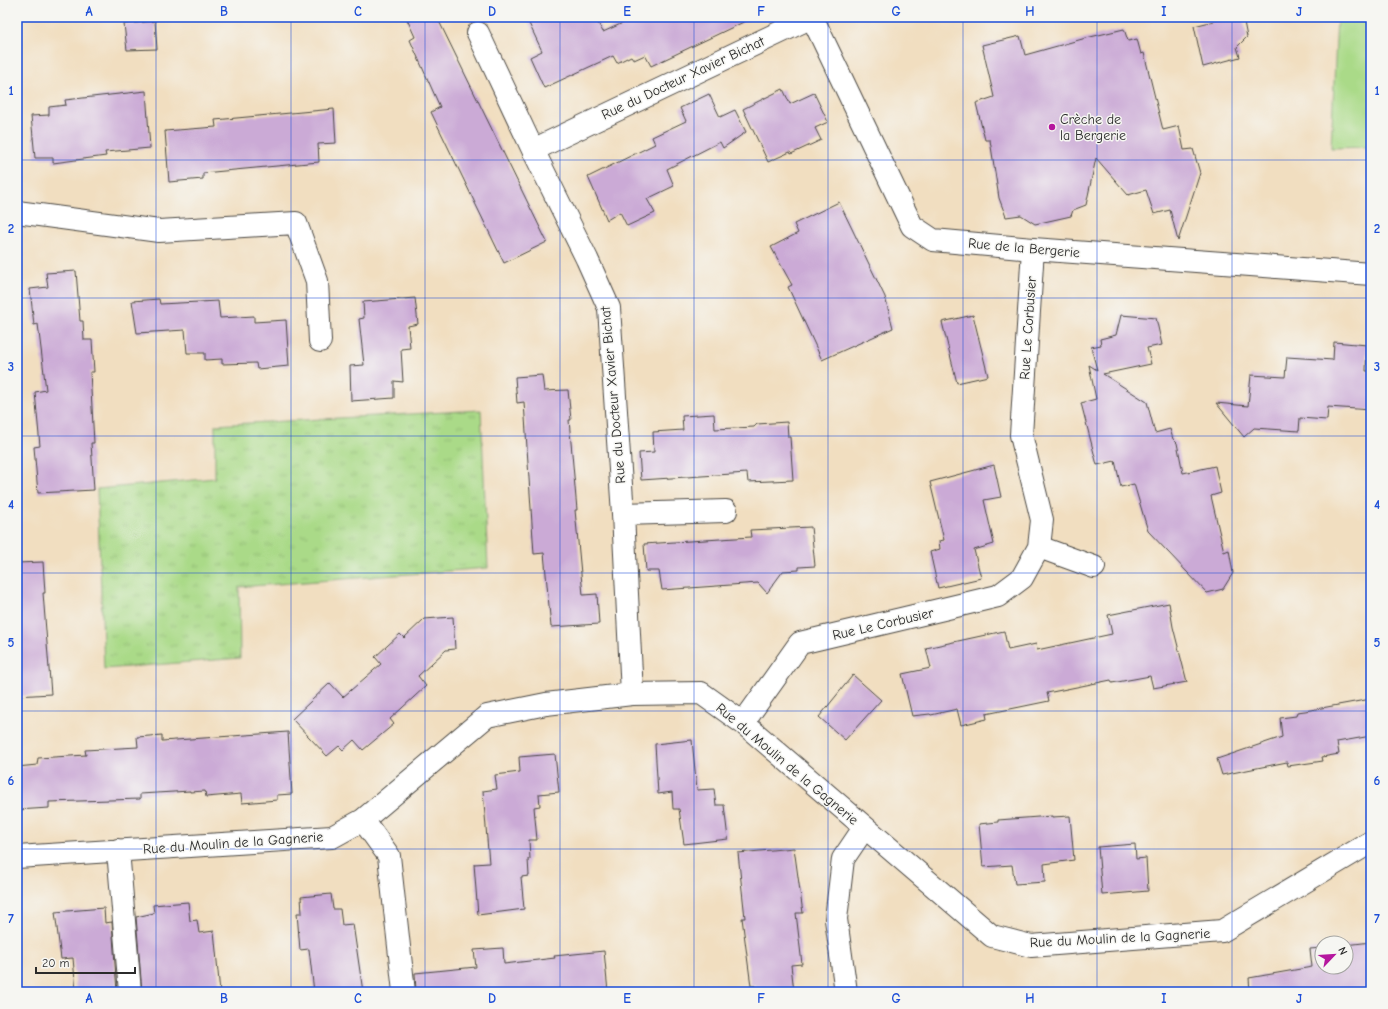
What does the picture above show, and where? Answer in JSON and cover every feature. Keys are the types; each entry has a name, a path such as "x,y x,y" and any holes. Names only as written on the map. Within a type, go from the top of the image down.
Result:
{"street":[{"name":"Rue du Docteur Xavier Bichat","path":"532,150 812,17"},
{"name":"Rue de la Bergerie","path":"812,17 912,226 933,240 1033,249 1371,274"},
{"name":"Rue du Docteur Xavier Bichat","path":"478,33 532,150 587,259 609,308 623,514 632,694"},
{"path":"17,212 159,231 296,223 317,281 320,341"},
{"name":"Rue Le Corbusier","path":"743,724 800,643 998,596 1022,578 1039,547 1042,520 1021,435 1033,249"},
{"path":"623,514 726,511"},
{"path":"1039,547 1094,567"},
{"name":"Rue du Moulin de la Gagnerie","path":"17,857 332,836 363,820 487,716 546,704 632,694 701,693 743,724 992,936 1031,946 1222,931 1371,842"},
{"path":"363,820 389,856 404,992"},
{"path":"846,992 836,919 843,859 864,828"},
{"path":"118,850 130,992"}],"green space":[{"path":"1337,17 1371,17 1371,147 1331,148"},
{"path":"481,410 488,568 239,587 240,658 104,669 97,489 215,478 215,425"}],"building":[{"path":"406,17 437,17 547,242 504,263 431,112 440,107 410,40 415,37"},
{"path":"526,17 595,17 603,32 636,17 754,17 651,66 645,55 634,60 631,56 617,63 613,56 544,88 530,57 542,51"},
{"path":"1218,17 1243,17 1247,37 1237,47 1240,57 1203,67 1194,26 1214,21"},
{"path":"155,21 157,49 127,50 124,24"},
{"name":"Crèche de la Bergerie","path":"1124,29 1128,41 1137,39 1141,54 1144,53 1163,130 1179,126 1184,150 1193,149 1200,173 1178,241 1170,210 1154,214 1146,190 1128,195 1096,158 1086,205 1073,210 1071,216 1035,224 1021,215 1006,217 999,198 990,140 985,140 976,103 994,97 982,45 1020,36 1025,55"},
{"path":"783,89 790,104 814,93 828,122 815,128 821,140 791,154 790,152 768,162 743,109"},
{"path":"146,91 150,148 105,152 106,156 53,163 53,158 35,158 31,116 49,115 49,107 66,105 65,100"},
{"path":"709,94 720,117 735,110 746,132 723,148 720,142 667,169 674,186 647,199 655,213 627,226 620,212 607,220 588,177 655,144 652,137 686,121 680,108"},
{"path":"334,109 336,143 318,144 319,162 203,173 203,179 169,182 165,131 216,127 215,120"},
{"path":"839,202 885,297 893,328 822,360 788,287 792,285 771,247 798,233 794,224"},
{"path":"76,271 80,321 83,321 84,340 92,340 94,372 90,372 94,443 91,443 94,490 38,493 34,447 40,446 35,392 46,390 38,324 34,325 30,289 48,287 46,273"},
{"path":"415,298 418,324 408,326 410,348 401,349 403,382 394,381 394,398 351,401 350,366 364,365 359,319 364,318 363,302"},
{"path":"159,299 160,304 218,301 220,318 254,316 254,322 286,320 289,366 257,369 256,363 222,364 222,359 205,360 205,353 187,353 185,330 137,333 132,301"},
{"path":"973,315 988,376 957,383 942,322"},
{"path":"1121,315 1156,318 1162,345 1147,348 1151,364 1103,374 1147,402 1155,433 1170,429 1173,439 1177,443 1183,473 1215,466 1221,493 1211,496 1224,552 1229,550 1233,573 1223,589 1207,593 1148,531 1134,484 1121,487 1115,461 1097,465 1081,403 1096,399 1089,365 1097,370 1091,347 1101,345 1100,339 1116,335"},
{"path":"1334,342 1367,345 1366,371 1371,371 1371,410 1328,407 1327,420 1300,418 1299,431 1254,428 1244,437 1216,403 1248,406 1251,375 1285,377 1287,357 1333,360"},
{"path":"542,375 544,391 568,390 571,420 569,420 577,510 575,510 583,595 597,594 599,624 551,627 544,553 534,554 524,402 517,403 515,377"},
{"path":"714,414 715,429 754,427 757,424 787,422 788,437 790,437 793,480 748,482 747,473 641,480 639,453 654,452 653,432 683,430 682,416"},
{"path":"994,465 1001,497 984,500 994,544 974,550 981,578 938,588 930,552 940,549 939,541 944,540 930,482"},
{"path":"811,527 815,566 799,567 799,570 783,571 767,593 758,583 662,590 659,571 646,571 644,544 751,537 750,530"},
{"path":"43,562 45,593 43,593 51,694 17,696 17,563"},
{"path":"1169,603 1173,627 1187,682 1153,688 1150,676 1112,683 1111,680 1047,693 1049,701 986,714 987,719 961,725 957,709 931,715 912,716 902,674 931,668 926,648 1004,631 1008,650 1036,644 1037,650 1112,634 1108,615"},
{"path":"453,617 455,649 446,650 418,676 426,686 390,719 394,724 363,750 354,740 343,750 339,746 327,756 292,719 330,683 343,697 381,664 375,657 400,634 404,638 424,619"},
{"path":"853,675 881,700 845,740 819,717"},
{"path":"1371,699 1371,736 1337,742 1339,754 1322,757 1323,761 1288,766 1287,762 1222,775 1217,759 1282,737 1280,718 1296,716 1297,712"},
{"path":"288,732 292,794 277,795 277,800 242,803 241,794 206,797 205,791 190,791 140,794 140,799 49,802 49,808 17,810 17,767 37,765 38,758 86,755 85,750 138,747 137,737 162,735 162,741"},
{"path":"692,740 697,790 714,789 716,805 724,805 728,839 684,844 679,809 673,809 672,792 658,794 655,744"},
{"path":"555,754 559,792 539,794 540,806 534,807 537,840 529,840 529,876 521,877 524,909 478,915 474,864 489,863 483,791 497,789 495,775 520,772 519,757"},
{"path":"1070,816 1074,860 1044,864 1045,882 1015,884 1012,865 983,867 979,824 998,822 998,820"},
{"path":"1135,844 1136,859 1146,858 1148,891 1102,895 1098,847"},
{"path":"794,848 803,913 796,913 802,964 791,965 794,992 756,992 755,986 751,986 742,918 745,918 738,853"},
{"path":"331,894 333,909 340,909 342,925 353,924 363,992 314,992 309,949 300,950 297,913 302,913 301,897"},
{"path":"188,902 190,921 197,920 199,933 214,931 220,992 142,992 136,917 154,913 153,905"},
{"path":"104,908 105,923 112,922 117,992 76,992 73,958 61,959 55,912"},
{"path":"1371,942 1371,992 1250,992 1249,978 1312,967 1310,949 1314,949 1314,975 1354,975 1354,944"},
{"path":"503,948 504,964 555,958 554,956 604,951 608,992 416,992 415,973 476,967 474,950"}],"place":[{"name":"Crèche de la Bergerie","path":"1052,127"}]}
